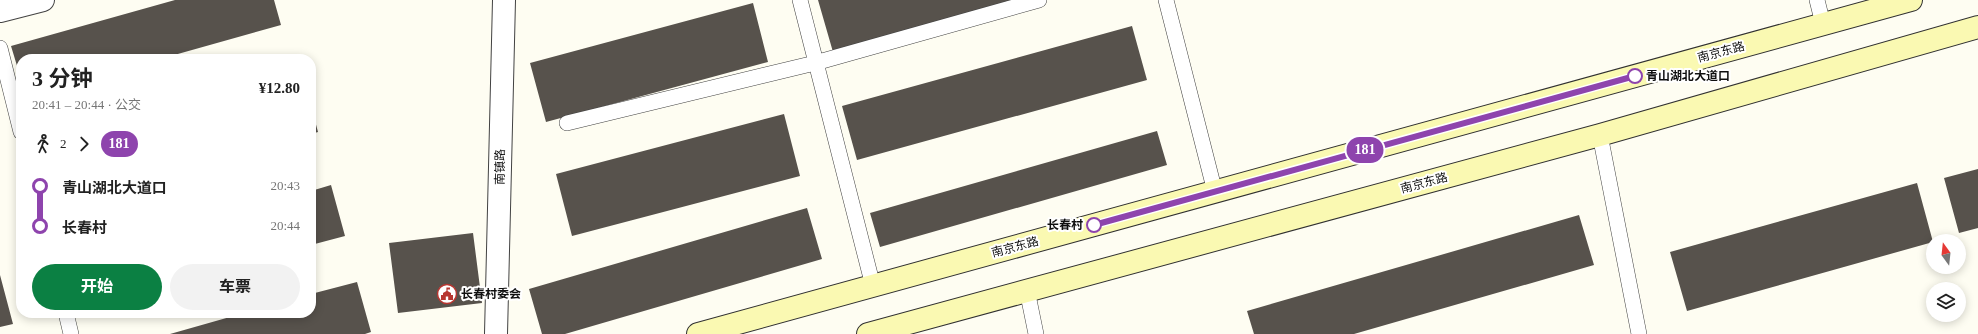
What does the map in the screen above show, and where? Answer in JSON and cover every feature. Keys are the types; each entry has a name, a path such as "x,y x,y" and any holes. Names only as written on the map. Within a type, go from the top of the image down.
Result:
{"main road":[{"name":"南京东路","path":"698,334 1911,0"},
{"name":"南京东路","path":"868,334 1600,136 1978,27"}],"street":[{"path":"0,11 43,0"},
{"name":"南镇路","path":"496,334 504,0"}],"lane":[{"path":"800,0 873,286"},
{"path":"567,123 815,63 1039,0"},
{"path":"1166,0 1215,192"},
{"path":"1817,0 1823,24"},
{"path":"0,48 16,112"},
{"path":"1600,136 1639,334"},
{"path":"1027,290 1036,334"},
{"path":"67,318 71,334"}],"building":[{"path":"175,0 274,0 281,25 178,54 16,54 16,62 11,46"},
{"path":"818,0 1014,0 833,52"},
{"path":"753,3 768,62 546,122 530,63"},
{"path":"1132,26 1147,80 857,160 842,106"},
{"path":"784,114 800,176 572,236 556,174"},
{"path":"1157,131 1167,165 880,247 870,213"},
{"path":"1978,169 1978,228 1959,233 1944,178"},
{"path":"1917,183 1931,234 1926,234 1926,244 1687,311 1670,252"},
{"path":"331,185 345,236 316,244 316,190"},
{"path":"807,208 822,259 565,334 542,334 529,289"},
{"path":"1579,215 1594,265 1354,334 1254,334 1247,311"},
{"path":"473,233 482,303 398,313 389,243"},
{"path":"0,275 13,324 0,327"},
{"path":"357,282 371,332 365,334 170,334 226,318 316,318 316,293"}],"bus line":[{"name":"181","path":"1094,225 1635,76"}],"place":[{"name":"青山湖北大道口","path":"1635,76"},
{"name":"长春村","path":"1094,225"},
{"name":"长春村委会","path":"447,294"}]}
